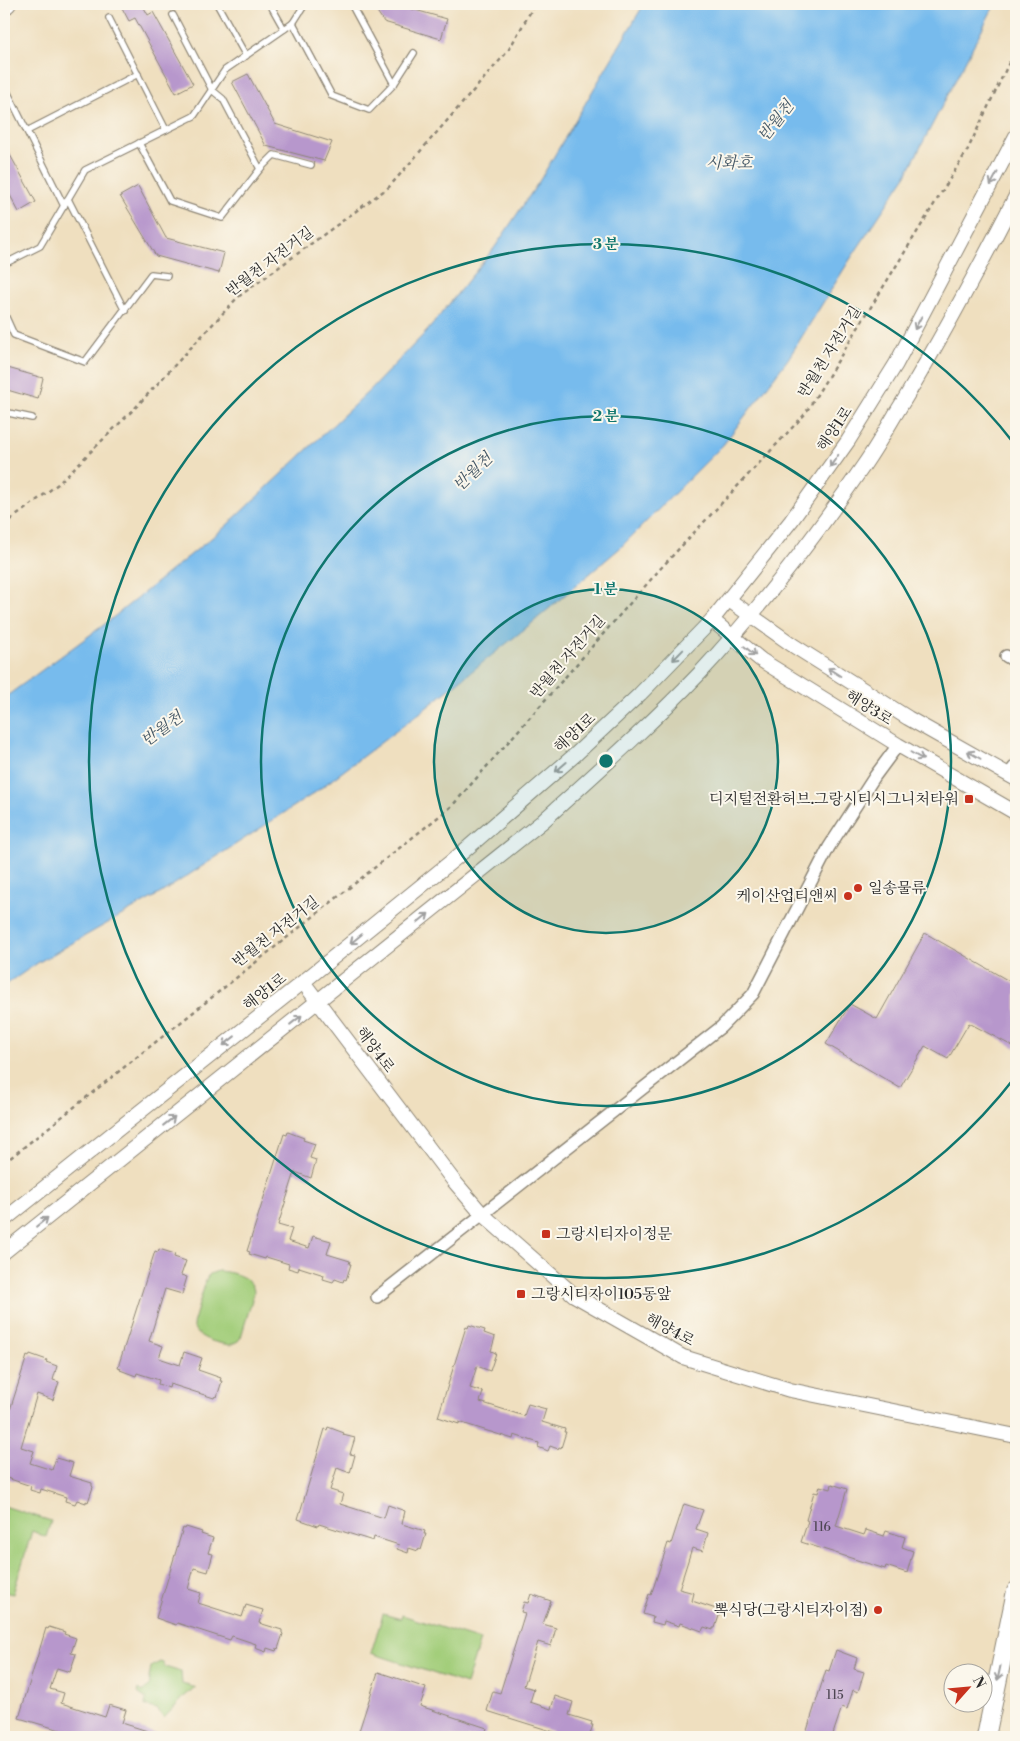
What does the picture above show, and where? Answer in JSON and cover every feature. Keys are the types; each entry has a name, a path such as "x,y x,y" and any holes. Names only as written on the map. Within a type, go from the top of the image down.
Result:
{"main road":[{"path":"986,1737 1016,1591"}],"street":[{"path":"4,8 9,4"},
{"name":"해양1로","path":"4,1220 449,863 576,754 640,694 712,620 791,521 848,441 896,364 1016,136"},
{"path":"4,1252 543,821 613,758 699,674 750,615 801,551 865,464 953,317 1016,196"},
{"name":"해양3로","path":"729,600 794,646 908,718 1014,773"},
{"name":"해양3로","path":"712,620 761,660 898,745 1016,813"},
{"path":"1006,656 1016,662"},
{"path":"376,1297 721,1027 753,994 828,847 898,745"},
{"name":"해양4로","path":"303,982 453,1180 482,1214 574,1295 683,1357 790,1390 1016,1436"}],"lane":[{"path":"217,4 246,56"},
{"path":"270,4 284,29"},
{"path":"4,264 40,246 85,170 194,116 225,70 293,23 305,4"},
{"path":"351,4 394,84"},
{"path":"173,15 212,90 223,99 260,169"},
{"path":"109,18 166,130"},
{"path":"293,23 332,96 369,110 394,84 414,53"},
{"path":"27,131 138,74"},
{"path":"4,85 64,206"},
{"path":"139,143 170,201 222,218 260,169 274,155 312,165"},
{"path":"68,199 125,311"},
{"path":"4,313 14,335 84,362 125,311 151,274 167,276"},
{"path":"4,412 32,418"}],"path":[{"name":"반월천 자전거길","path":"4,526 58,484 135,408 238,298 389,187 508,51 535,4"},
{"name":"반월천 자전거길","path":"4,1163 452,806 661,568 805,414 967,151 1016,48"}],"green space":[{"path":"218,1271 236,1274 246,1279 253,1288 254,1293 241,1337 230,1345 202,1337 193,1324 207,1277"},
{"path":"4,1506 51,1521 46,1537 32,1531 13,1594 4,1592"},
{"path":"383,1614 401,1619 402,1615 480,1640 466,1684 371,1653"},
{"path":"160,1662 165,1667 181,1672 182,1684 197,1688 187,1694 164,1718 156,1709 145,1706 146,1699 138,1693 139,1689 143,1692 150,1684 151,1667"}],"water":[{"name":"시화호","path":"644,4 995,4 905,177 849,261 788,359 723,445 620,548 532,623 416,716 313,794 161,893 39,962 4,986 4,698 105,624 225,527 370,390 428,330 495,247 540,180"}],"building":[{"path":"120,4 142,4 148,15 153,12 193,84 176,93 135,18 129,21"},
{"path":"372,4 394,4 447,19 441,39 384,22"},
{"path":"248,74 275,124 332,142 324,161 266,146 232,82"},
{"path":"4,144 36,202 19,212 4,184"},
{"path":"138,186 166,238 224,253 219,273 156,256 120,196"},
{"path":"4,367 43,378 38,399 4,389"},
{"path":"925,933 1016,985 1016,1048 969,1023 948,1059 925,1046 900,1088 826,1044 850,1004 877,1019"},
{"path":"288,1132 315,1144 310,1158 316,1160 311,1178 295,1172 278,1225 292,1229 288,1241 309,1248 313,1236 331,1241 327,1254 350,1261 349,1264 351,1264 346,1280 344,1279 343,1282 335,1279 333,1282 323,1279 324,1275 299,1267 298,1271 288,1268 289,1264 266,1257 265,1259 249,1254 250,1252 247,1251 284,1134 287,1135"},
{"path":"159,1249 175,1254 174,1257 186,1261 181,1275 187,1277 182,1294 165,1289 149,1341 163,1346 159,1358 180,1365 184,1352 202,1358 198,1370 221,1378 220,1381 222,1381 217,1397 215,1396 214,1398 170,1384 169,1388 158,1384 159,1380 137,1373 136,1376 120,1370 121,1368 118,1367 155,1251 158,1252"},
{"path":"469,1325 485,1330 484,1333 495,1337 491,1351 496,1353 490,1371 477,1366 470,1388 483,1392 480,1402 524,1416 528,1404 546,1409 542,1422 565,1429 564,1432 566,1432 561,1448 559,1447 558,1449 550,1446 548,1451 538,1447 539,1443 514,1435 513,1439 438,1417 466,1327 468,1328"},
{"path":"30,1354 57,1366 53,1380 59,1382 53,1400 37,1394 21,1447 34,1451 30,1463 52,1470 56,1458 73,1463 69,1476 92,1483 93,1487 86,1503 77,1500 75,1504 65,1501 66,1497 41,1489 40,1493 30,1490 31,1486 4,1477 4,1429 27,1356 29,1357"},
{"path":"328,1427 344,1433 343,1435 355,1438 350,1454 355,1455 350,1473 337,1468 330,1490 343,1494 340,1504 384,1518 388,1505 405,1511 402,1524 425,1531 424,1534 426,1534 421,1550 409,1548 408,1553 397,1549 399,1545 374,1537 373,1541 298,1519 325,1429 327,1430"},
{"path":"832,1484 847,1489 836,1526 864,1535 866,1530 884,1536 886,1531 905,1537 902,1547 913,1551 907,1573 886,1566 885,1569 801,1542 814,1492 818,1493 820,1486 831,1489"},
{"path":"684,1504 703,1510 696,1529 708,1533 703,1551 692,1548 679,1589 694,1593 692,1601 719,1610 718,1612 720,1613 713,1630 704,1627 702,1631 680,1623 679,1626 664,1621 663,1625 652,1622 653,1617 643,1614 668,1543 671,1544"},
{"path":"186,1527 213,1538 208,1553 213,1554 208,1572 194,1568 188,1589 201,1593 198,1603 242,1617 246,1605 263,1610 259,1623 282,1630 283,1634 276,1651 267,1648 266,1652 255,1648 256,1644 232,1636 230,1640 156,1618 183,1528 185,1529"},
{"path":"531,1594 551,1601 543,1624 556,1628 551,1646 538,1642 524,1686 534,1689 530,1702 551,1709 555,1696 573,1702 569,1715 592,1722 591,1725 593,1725 589,1737 570,1737 487,1711 493,1691 500,1693 525,1613 521,1612 524,1602 528,1603"},
{"path":"49,1627 76,1638 71,1653 76,1654 70,1672 57,1668 50,1689 64,1693 61,1703 105,1717 109,1705 126,1710 122,1723 160,1735 159,1737 84,1737 19,1718 46,1628 48,1629"},
{"path":"836,1650 857,1658 854,1669 864,1672 858,1692 853,1690 847,1709 842,1707 832,1737 805,1737 826,1670 829,1671"},
{"path":"378,1672 426,1688 420,1706 487,1728 484,1737 357,1737"}],"place":[{"name":"디지털전환허브.그랑시티시그니처타워","path":"969,799"},
{"name":"일송물류","path":"858,888"},
{"name":"케이산업티앤씨","path":"848,896"},
{"name":"그랑시티자이정문","path":"546,1234"},
{"name":"그랑시티자이105동앞","path":"521,1294"},
{"name":"뽁식당(그랑시티자이점)","path":"878,1610"}],"water label":[{"name":"반월천","path":"776,121"},
{"name":"반월천","path":"473,472"},
{"name":"반월천","path":"162,729"}]}
